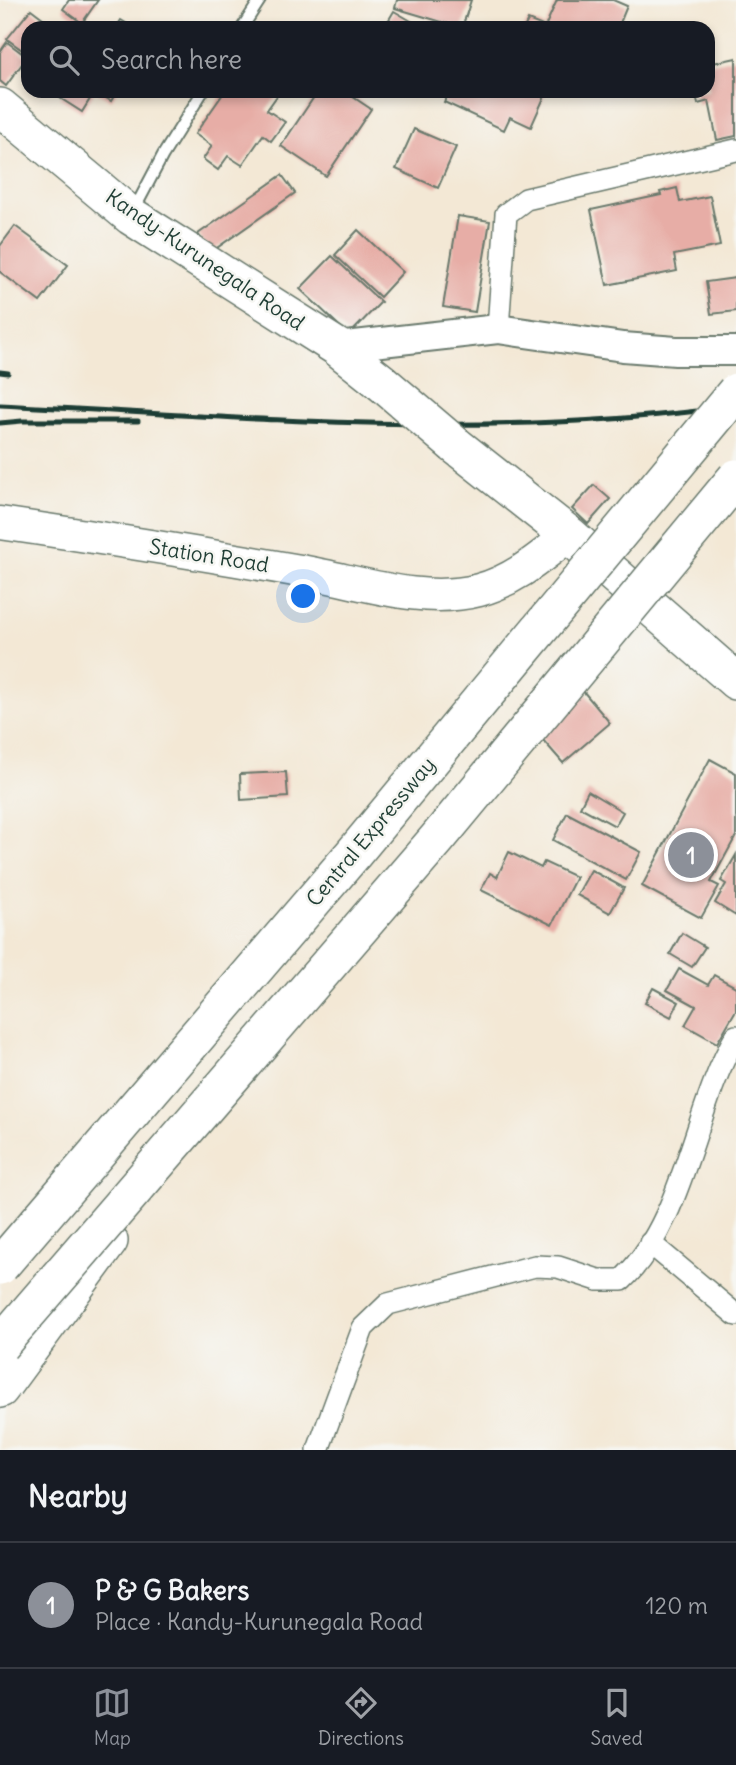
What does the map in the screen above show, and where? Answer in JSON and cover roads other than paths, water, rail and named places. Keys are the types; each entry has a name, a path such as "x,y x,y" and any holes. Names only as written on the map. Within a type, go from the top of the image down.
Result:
{"highway":[{"name":"Kandy-Kurunegala Road","path":"0,107 131,216 337,347 569,535"},
{"name":"Central Expressway","path":"0,1266 354,853 736,392"},
{"path":"0,1345 437,839 736,478"},
{"path":"569,535 736,681"},
{"path":"0,1389 213,1099"}],"main road":[{"name":"Station Road","path":"0,523 308,572 397,591 444,595 478,590 514,577 569,535"}],"street":[{"path":"498,329 506,214 526,199 736,150"},
{"path":"337,347 498,329 676,351 736,351"},
{"path":"318,1450 363,1328 388,1304 535,1266 558,1267 598,1280 622,1280 639,1264 670,1206 722,1060 736,1036"},
{"path":"650,1242 736,1315"}],"lane":[{"path":"247,21 260,0"},
{"path":"131,216 163,155 199,98"}],"railway":[{"path":"0,372 8,373"},
{"path":"0,405 276,420 460,424 553,422 736,406"},
{"path":"0,423 138,421"}],"place":[{"name":"P & G Bakers","path":"691,855"}]}
